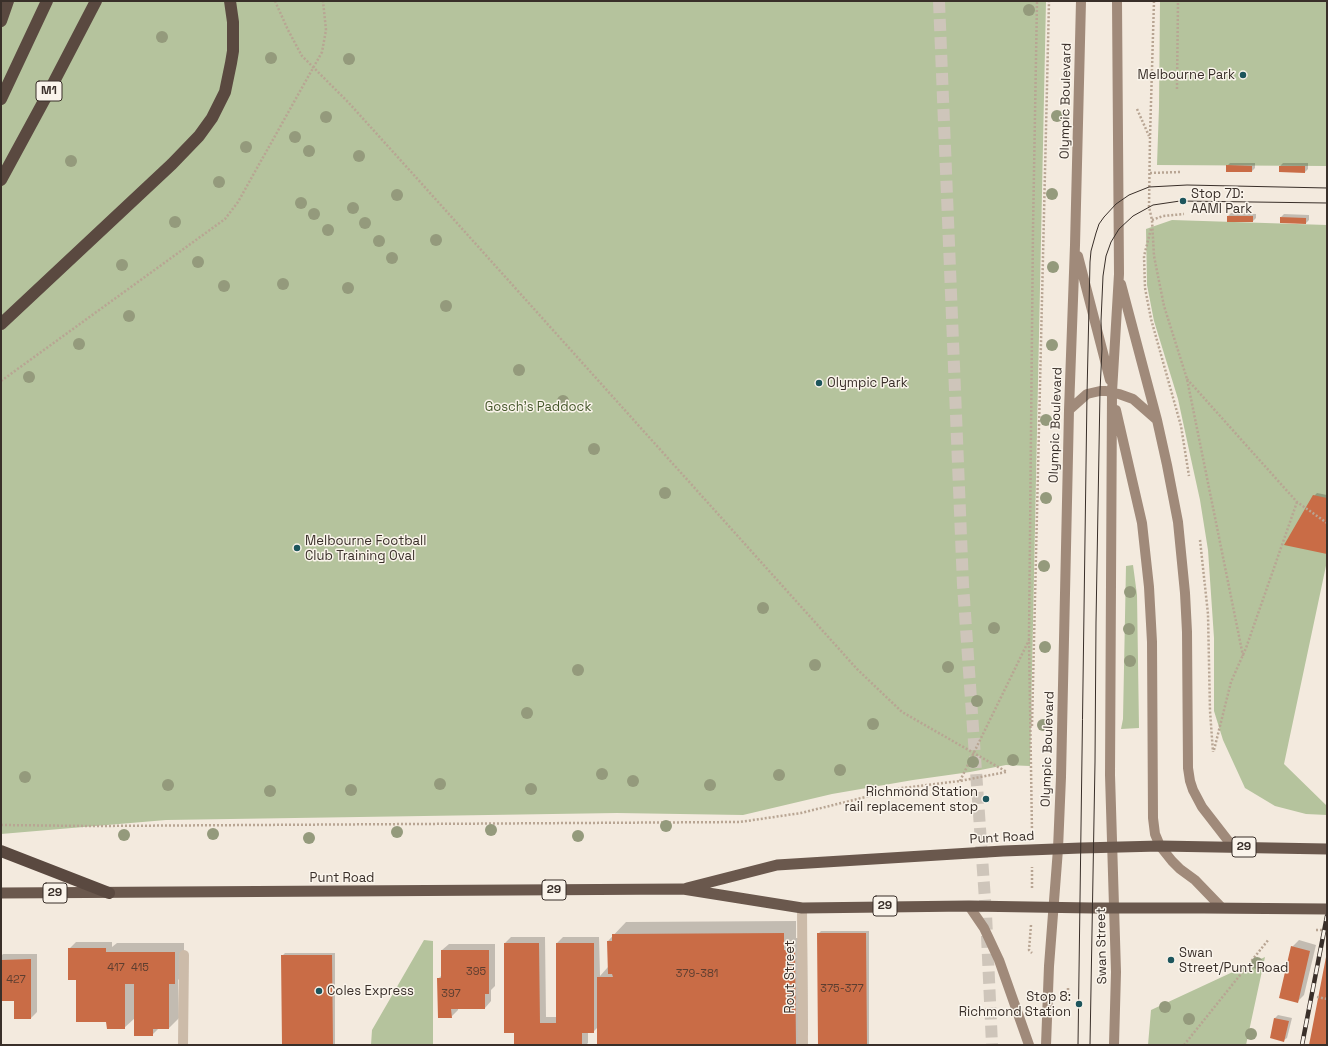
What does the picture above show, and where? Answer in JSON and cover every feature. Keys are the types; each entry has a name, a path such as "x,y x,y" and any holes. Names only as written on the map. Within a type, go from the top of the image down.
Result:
{"highway":[{"path":"1,21 8,1"},
{"path":"1,99 47,1"},
{"name":"M1","path":"1,180 96,1"},
{"path":"1,324 172,164 199,136 212,118 225,92 233,51 233,22 230,1"},
{"name":"Punt Road","path":"683,889 777,865 1033,850 1160,846 1327,849"},
{"path":"1,851 109,893"},
{"name":"Punt Road","path":"1,893 683,889 802,908 969,906 1054,908 1327,909"}],"main road":[{"name":"Olympic Boulevard","path":"1058,849 1062,761 1069,410 1081,1"},
{"path":"1112,848 1110,775 1112,392 1119,274 1117,1"},
{"path":"1075,245 1112,392 1142,523 1149,587 1152,642 1153,818 1155,834 1160,846 1172,861 1194,880 1222,908"},
{"path":"1119,274 1156,420 1173,495 1181,551 1187,632 1188,768 1190,781 1202,807 1233,847"},
{"path":"1069,410 1087,394 1100,391 1112,392 1133,400 1146,409 1156,420"},
{"name":"Swan Street","path":"1112,848 1116,972 1114,1045"},
{"path":"1046,1045 1049,966 1058,849"},
{"path":"969,906 984,928 999,960 1029,1045"}],"street":[{"name":"Rout Street","path":"802,908 804,1045"},
{"path":"183,1045 184,955"}],"path":[{"path":"1,826 740,822 801,813 902,788 960,781 1007,772 902,712 857,669 414,174 348,102 302,56 275,1"},
{"path":"1,381 225,219 238,202 322,52 326,30 323,1"},
{"path":"1037,1 1029,640 1033,850 1032,907 1029,950 1049,966"},
{"path":"1031,774 1049,1"},
{"path":"1154,1 1149,207 1152,220 1154,256 1164,306 1187,379 1243,656"},
{"path":"1177,89 1178,1"},
{"path":"1150,173 1181,172"},
{"path":"1152,220 1163,216 1184,214"},
{"path":"1187,379 1297,502 1327,523"},
{"path":"1213,752 1231,682 1243,656 1297,502"},
{"path":"960,781 1029,640"},
{"path":"1316,930 1327,930"},
{"path":"1184,1045 1269,939"},
{"path":"1317,997 1327,999"}],"green space":[{"name":"Gosch's Paddock","path":"1,1 1046,1 1030,766 1006,765 913,780 832,794 743,815 617,813 166,820 1,834"},
{"name":"Melbourne Park","path":"1160,1 1327,1 1327,166 1157,165"},
{"path":"1172,220 1327,225 1327,561 1284,764 1327,806 1327,815 1306,814 1275,806 1245,788 1223,740 1214,711 1214,638 1208,550 1200,500 1178,399 1154,321 1147,285 1146,229"},
{"path":"1133,565 1137,595 1139,728 1121,729 1123,719 1126,566"},
{"path":"424,940 433,941 433,1045 371,1045 372,1030"},
{"path":"1265,957 1246,1045 1148,1045 1151,1010"}],"building":[{"path":"1226,165 1252,166 1252,172 1226,172"},
{"path":"1279,166 1305,166 1305,173 1279,172"},
{"path":"1227,216 1253,216 1253,222 1227,222"},
{"path":"1280,217 1306,218 1306,224 1280,223"},
{"path":"1313,495 1327,498 1327,554 1284,545"},
{"path":"784,933 784,950 795,950 796,1045 597,1045 597,977 613,977 612,974 608,974 607,941 612,941 612,934"},
{"path":"817,933 866,933 867,1045 818,1045"},
{"path":"504,943 539,943 540,1023 556,1023 556,943 594,943 594,1033 582,1033 582,1045 514,1045 514,1033 504,1033"},
{"path":"1291,946 1310,951 1298,1003 1279,998"},
{"path":"68,948 106,948 106,952 175,952 175,984 169,984 169,1029 153,1029 153,1036 134,1036 134,984 125,984 125,1029 107,1029 106,1022 76,1022 76,980 68,980"},
{"path":"441,950 489,950 489,994 485,994 485,1009 451,1009 452,1018 438,1018 437,978 441,978"},
{"path":"281,955 332,955 333,1045 282,1045"},
{"path":"1326,957 1327,1045 1309,1045"},
{"path":"31,959 31,1019 14,1019 14,1001 1,1001 1,960"},
{"path":"1274,1018 1289,1021 1284,1042 1270,1038"}],"tunnel":[{"path":"939,1 963,585 986,914 992,1045"}],"tram line":[{"path":"1078,1045 1087,394 1090,262 1091,251 1096,233 1099,224 1116,204 1129,195 1149,187 1187,185 1327,188"},
{"path":"1090,1045 1096,622 1102,349 1101,321 1103,276 1106,256 1111,242 1119,229 1133,216 1153,205 1180,201 1327,203"}],"railway":[{"path":"1302,1045 1327,916"}],"place":[{"name":"Melbourne Park","path":"1243,75"},
{"name":"Stop 7D: AAMI Park","path":"1183,201"},
{"name":"Olympic Park","path":"819,383"},
{"name":"Melbourne Football Club Training Oval","path":"297,548"},
{"name":"Richmond Station rail replacement stop","path":"986,799"},
{"name":"Swan Street/Punt Road","path":"1171,960"},
{"name":"Coles Express","path":"319,991"},
{"name":"Stop 8: Richmond Station","path":"1079,1004"}]}
